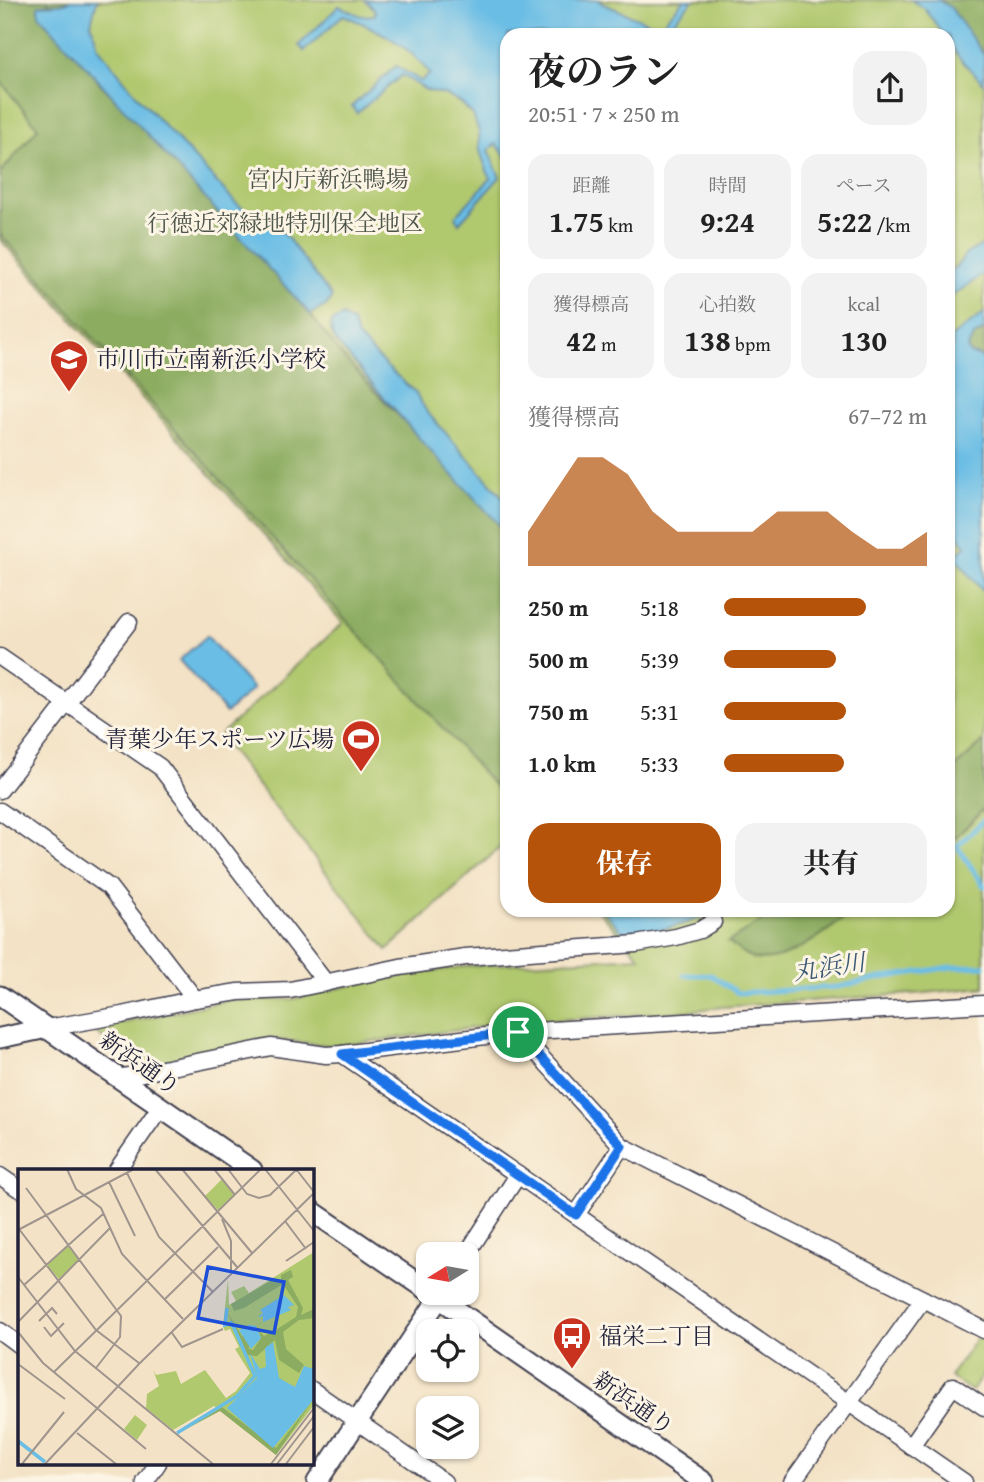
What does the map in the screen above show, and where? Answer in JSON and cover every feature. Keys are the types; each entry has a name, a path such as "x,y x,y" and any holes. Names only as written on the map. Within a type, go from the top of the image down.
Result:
{"street":[{"path":"0,790 129,622"},
{"path":"0,657 160,767 326,983"},
{"path":"0,811 110,887 195,999"},
{"path":"0,1038 195,999 238,992 290,990 389,969 465,957 636,944 688,933 713,922"},
{"name":"新浜通り","path":"0,996 249,1169"},
{"path":"118,1078 271,1047 326,1055 518,1032 984,1004"},
{"path":"518,1032 622,1146 984,1330"},
{"path":"342,1054 964,1482"},
{"path":"118,1169 160,1108"},
{"path":"576,1215 622,1146"},
{"path":"474,1242 518,1175"},
{"path":"0,1176 18,1188"},
{"name":"新浜通り","path":"313,1212 416,1281"},
{"path":"792,1482 923,1299"},
{"path":"317,1482 428,1306"},
{"name":"新浜通り","path":"452,1306 704,1482"},
{"path":"0,1332 18,1344"},
{"path":"911,1446 953,1386 984,1407"},
{"path":"313,1391 444,1482"},
{"path":"145,1482 157,1464"}],"green space":[{"name":"行徳近郊緑地特別保全地区","path":"0,0 984,0 984,987 512,1023 335,1046 270,1039 144,1066 95,1032 100,1026 229,1000 293,999 369,981 466,966 640,957 604,917 955,917 955,28 500,28 500,847 387,950 219,736 343,623 0,239"},
{"path":"0,0 71,0 62,5 48,3 98,81 310,314 343,357 500,523 500,792 0,234 0,173 38,128 0,81"},
{"path":"938,0 984,0 984,55 951,9"},
{"path":"984,330 984,360 970,354 967,348 974,336"},
{"path":"984,741 984,809 955,838 955,768"},
{"path":"768,917 845,917 808,944 767,960 755,959 728,942"},
{"path":"978,1336 984,1339 984,1373 972,1391 950,1377"}],"water":[{"path":"71,0 97,0 91,23 98,47 137,96 235,202 284,233 332,297 326,306 310,314 39,15 38,6"},
{"path":"365,0 600,0 601,3 659,27 684,0 693,0 668,28 500,28 500,149 496,144 488,150 500,177 459,223 455,217 490,179 480,151 479,132 473,115 461,103 446,95 426,90 402,75 357,113 352,106 396,66 421,81 430,74 402,46 343,15 304,51 299,45 339,6 361,16 375,15 375,10"},
{"path":"911,0 938,0 951,8 984,55 984,84 955,52 955,28 939,28 925,9"},
{"path":"984,244 984,274 955,294 955,268 966,254"},
{"path":"984,313 984,330 974,336 967,348 970,354 984,360 984,593 955,557 966,546 955,532 955,335"},
{"path":"343,316 353,323 357,336 415,392 427,412 500,494 500,525 424,444 336,342 330,329 332,322"},
{"path":"207,636 253,689 226,713 179,660"},
{"path":"609,917 701,917 680,925 626,936"}],"waterway":[{"name":"丸浜川","path":"984,820 957,846 984,886"},
{"name":"丸浜川","path":"684,975 711,975 738,993 838,987 951,967 984,966"}],"place":[{"name":"市川市立南新浜小学校","path":"69,393"},
{"name":"青葉少年スポーツ広場","path":"361,773"},
{"name":"福栄二丁目","path":"572,1370"}],"route":[{"path":"518,1032 622,1146 576,1215 342,1054 518,1032"}],"park label":[{"name":"宮内庁新浜鴨場","path":"328,179"}]}
